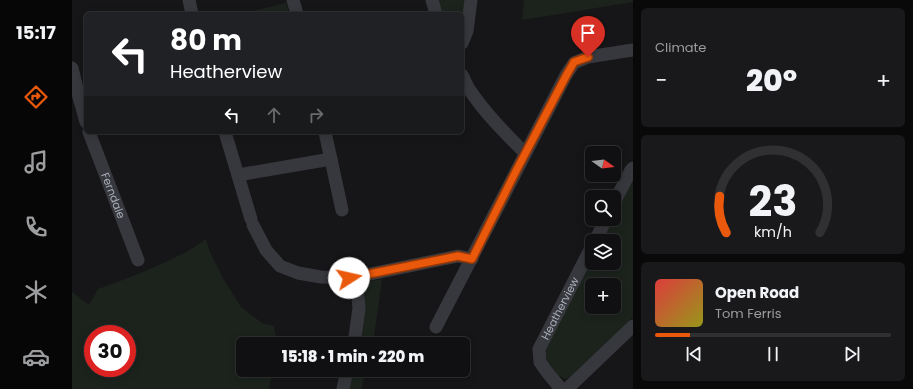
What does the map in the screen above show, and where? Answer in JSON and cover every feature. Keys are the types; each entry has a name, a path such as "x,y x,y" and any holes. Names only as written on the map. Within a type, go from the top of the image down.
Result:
{"street":[{"path":"189,0 192,12"},
{"path":"293,0 296,12"},
{"path":"432,0 435,12"},
{"path":"464,38 467,31 471,0"},
{"path":"436,327 525,153 574,62 588,57 633,50"},
{"path":"72,68 84,115"},
{"path":"464,79 470,91 490,116 525,153"},
{"name":"Ferndale","path":"90,134 138,260"},
{"path":"226,134 252,222 266,250 280,266 298,273 321,277 349,278 458,256 472,259"},
{"path":"325,134 342,210"},
{"path":"238,175 331,159"},
{"path":"621,190 633,168"},
{"name":"Heatherview","path":"561,389 540,362 539,349 585,260"},
{"path":"355,337 359,308 356,277"},
{"path":"567,389 633,326"},
{"path":"343,389 346,377"}],"shaded area":[{"path":"438,0 466,0 464,12 442,12"},
{"path":"524,0 633,0 633,2 522,20"},
{"path":"286,3 288,12 248,12"},
{"path":"633,180 633,317 570,377 565,379 558,375 548,362 545,352 547,345 586,270 621,270 621,234 604,234 608,226 621,226 621,203"},
{"path":"206,239 209,250 224,280 241,307 262,323 274,326 276,337 236,337 236,377 272,377 269,389 72,389 72,292 89,305 98,289 128,278 184,253"},
{"path":"382,279 374,337 360,337 364,308 365,285 372,281"},
{"path":"352,377 364,377 361,389 349,389"}],"route":[{"path":"349,278 458,256 472,259 516,171 574,62 588,57"}]}
